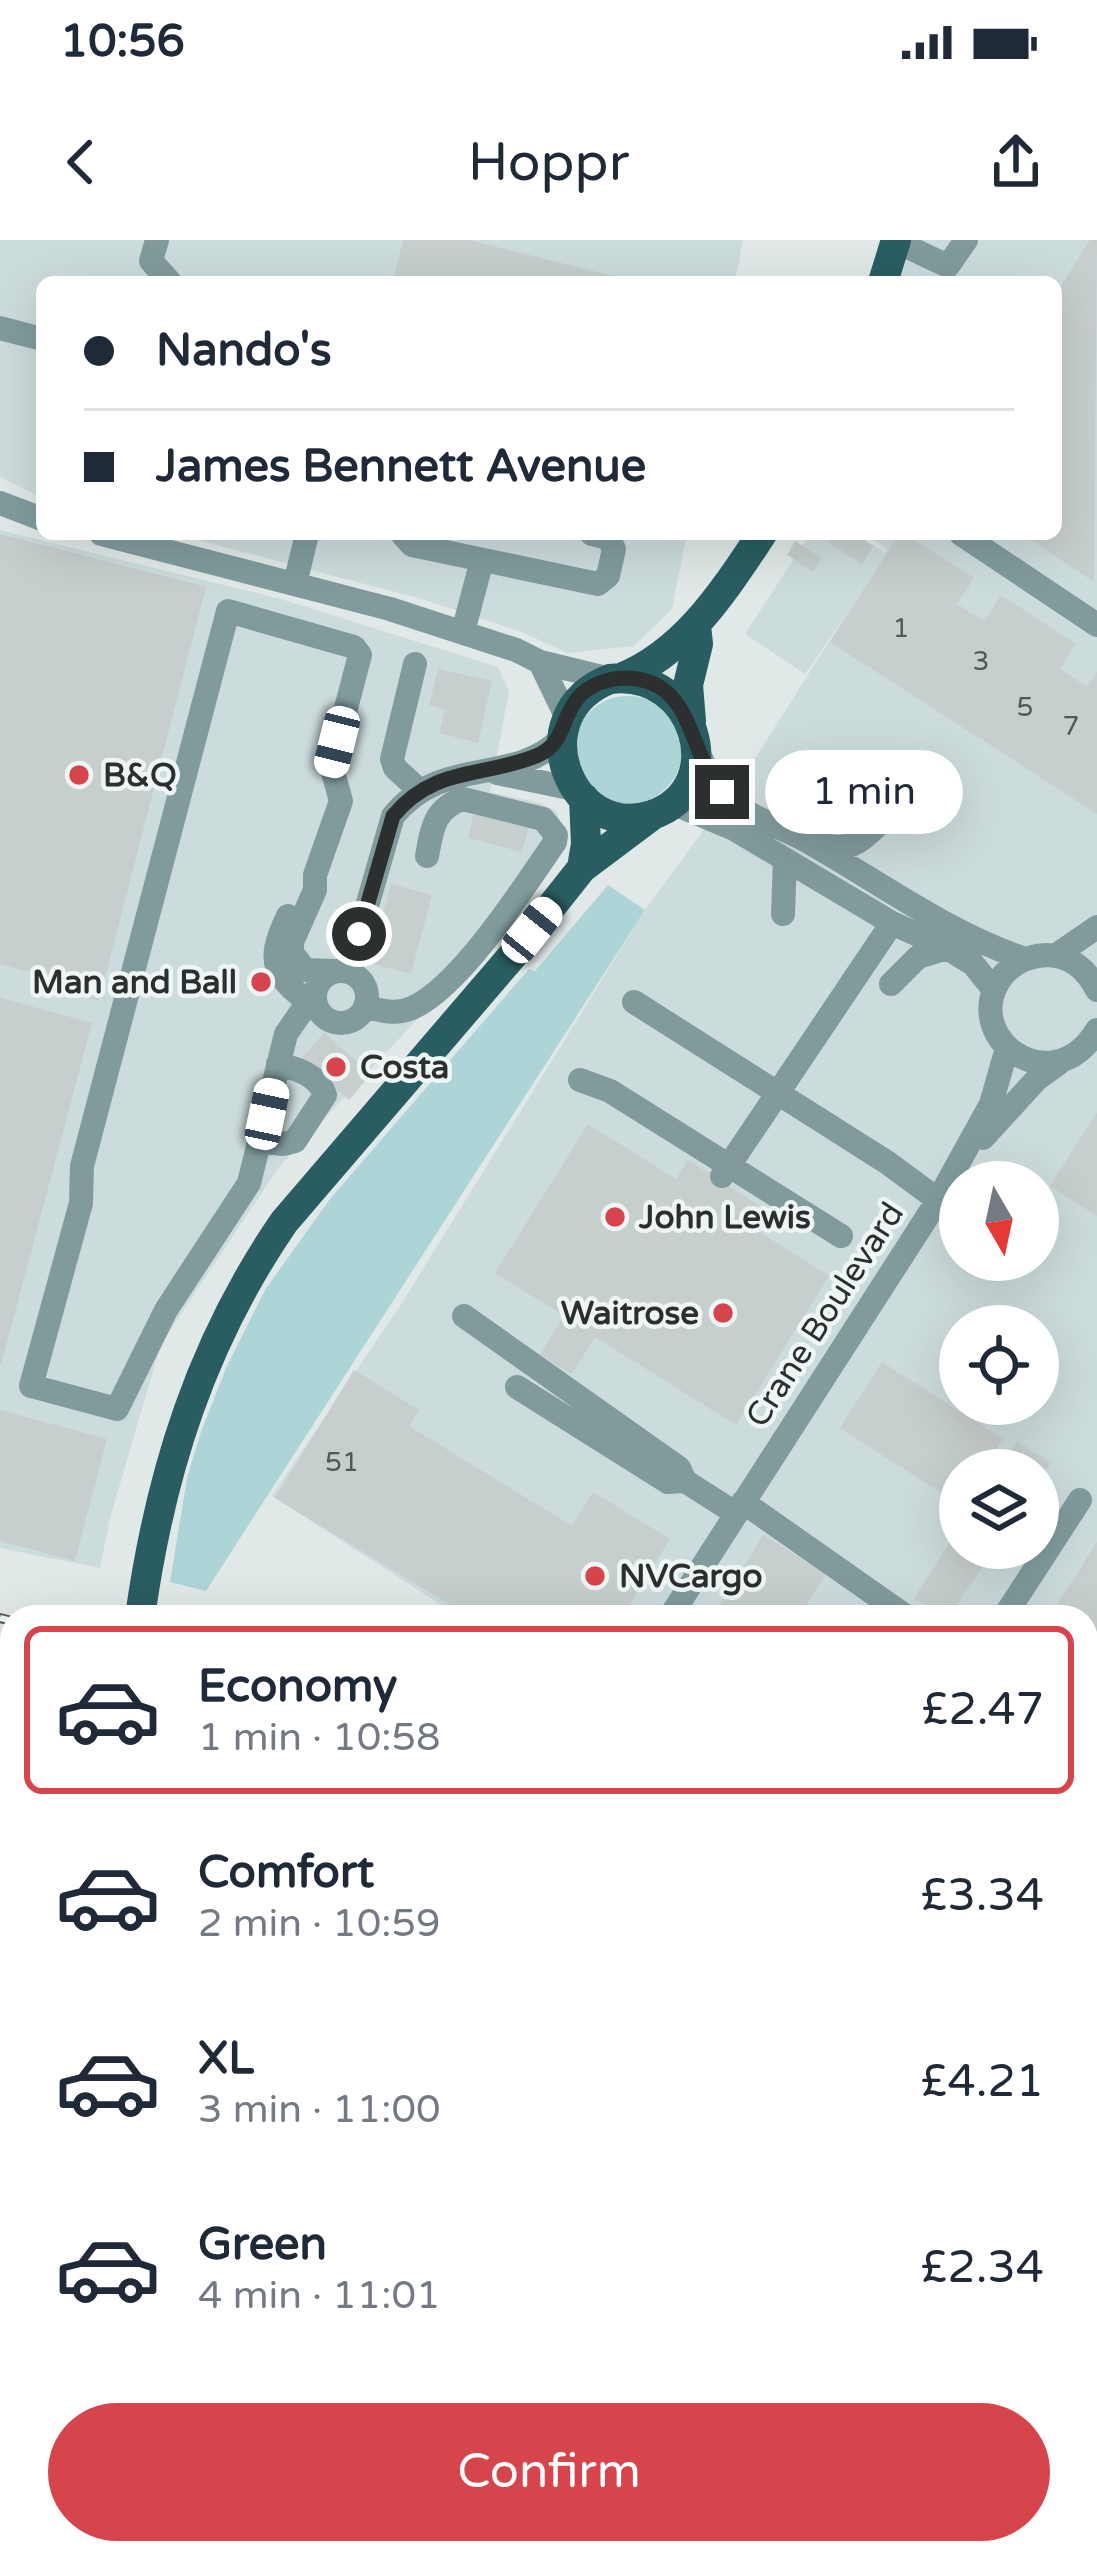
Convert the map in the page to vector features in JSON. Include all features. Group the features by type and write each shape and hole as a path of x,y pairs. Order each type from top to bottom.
{"main road":[{"path":"885,276 896,240"},
{"path":"582,868 586,844 579,794 564,767 564,728 585,691 649,664 696,626 758,540"},
{"path":"142,1605 154,1527 181,1424 202,1366 248,1276 284,1222 582,868 663,809 686,786 694,735 688,685 698,644 696,626"},
{"path":"615,679 641,679 659,686 679,703 694,735"},
{"path":"579,794 617,816 663,809"}],"street":[{"path":"157,240 152,261 165,276"},
{"path":"896,240 948,266 966,240"},
{"path":"0,328 36,337"},
{"path":"0,503 36,517"},
{"path":"124,540 295,584 463,632 540,662 615,679"},
{"path":"295,584 306,540"},
{"path":"407,540 412,545 598,584 608,576 614,549 609,540"},
{"path":"970,540 1097,625"},
{"path":"463,632 482,560"},
{"path":"315,875 304,885 273,954 284,979 317,1005 337,1023 355,1019 365,1006 366,989 356,975 342,972 310,972 292,953 341,801 331,765 360,656 354,647 228,611 82,1166 79,1211 31,1386 116,1409 166,1310 249,1183 287,1030 317,1005 322,979 342,972"},
{"path":"342,972 393,816 419,790 451,775 542,754 564,728 540,662"},
{"path":"416,664 392,759 395,768 419,790"},
{"path":"694,735 714,783 738,807 809,842 985,944 1025,959 1055,956 1097,927"},
{"path":"483,771 579,794"},
{"path":"365,1006 408,1010 430,998 471,955 555,842 551,826 543,819 473,800 454,801 434,821 427,856"},
{"path":"663,809 707,815 892,923 947,948 973,964 994,990"},
{"path":"809,842 837,848 874,830 865,858 870,880"},
{"path":"783,914 785,860"},
{"path":"725,1170 892,923"},
{"path":"891,984 918,957 947,948"},
{"path":"1055,956 1082,968 1097,990"},
{"path":"1025,959 994,990 992,1021 1006,1048 1022,1059 1059,1063"},
{"path":"634,1002 938,1200"},
{"name":"Crane Boulevard","path":"962,1161 1037,1079 1095,1037"},
{"name":"Crane Boulevard","path":"962,1161 991,1104 1006,1048"},
{"path":"262,1141 295,1141 325,1095 303,1071 280,1059"},
{"path":"580,1080 610,1090 725,1170 841,1236"},
{"name":"Crane Boulevard","path":"678,1605 938,1200"},
{"path":"464,1316 679,1468 685,1481"},
{"path":"517,1387 668,1482 685,1481 739,1508 869,1605"},
{"path":"1012,1605 1080,1499"}],"shaded area":[{"path":"0,240 743,240 736,276 36,276 36,495 0,477"},
{"path":"896,240 1097,240 1097,1605 441,1605 272,1496 402,1303 645,910 747,771 846,615 805,674 745,634 806,540 864,540 885,553 887,549 874,540 1062,540 1062,276 885,276"},
{"path":"0,530 284,600 498,667 509,692 490,792 540,803 556,811 562,825 471,962 279,1167 161,1344 100,1568 0,1548"},
{"path":"198,540 686,540 672,609 634,646 567,653 522,632 425,600"},
{"path":"628,696 649,700 666,712 678,729 682,750 678,771 666,788 649,800 628,804 607,800 590,788 578,771 574,750 578,729 590,712 607,700"},
{"path":"608,885 645,910 206,1591 170,1582 187,1478 201,1432 265,1290 330,1199"}],"building":[{"path":"403,240 469,240 613,276 394,276"},
{"path":"1090,240 1097,240 1094,582 1031,540 1062,540 1062,284"},
{"name":"B&Q","path":"0,534 206,587 99,1001 56,990 59,980 0,964"},
{"path":"864,540 873,546 862,564 828,542"},
{"path":"895,540 914,540 974,578 957,604 984,621 1001,595 1076,644 1060,669 1087,687 1097,671 1097,814 830,642"},
{"path":"795,541 822,558 813,572 787,555"},
{"path":"438,669 492,681 478,743 439,733 445,710 429,705"},
{"path":"476,804 531,819 522,852 468,838"},
{"path":"391,884 432,895 411,974 370,963"},
{"path":"0,998 92,1023 1,1365 0,1365"},
{"name":"Costa","path":"324,1033 371,1074 349,1100 301,1059"},
{"path":"1097,1112 1097,1216 1059,1192 1059,1172"},
{"path":"588,1124 676,1179 688,1160 759,1205 747,1224 829,1276 736,1425 595,1337 572,1374 540,1355 564,1316 495,1273"},
{"path":"882,1362 939,1398 939,1425 981,1425 1003,1439 997,1449 939,1449 939,1492 840,1428"},
{"path":"354,1370 419,1410 409,1426 572,1526 593,1492 670,1539 629,1605 450,1605 275,1498"},
{"path":"0,1410 107,1439 75,1561 0,1541"},
{"path":"763,1535 826,1574 807,1605 719,1605"},
{"path":"1097,1542 1097,1605 1057,1605"},
{"path":"939,1559 939,1569 981,1569 957,1605 925,1605 914,1598"}],"place":[{"name":"B&Q","path":"79,775"},
{"name":"Man and Ball","path":"261,982"},
{"name":"Costa","path":"336,1067"},
{"name":"John Lewis","path":"615,1217"},
{"name":"Waitrose","path":"723,1313"},
{"name":"NVCargo","path":"595,1576"}],"route":[{"path":"359,934 393,816 404,802 451,775 501,767 552,748 561,739 574,703 597,684 641,679 659,686 679,703 691,723 701,760 722,792"}]}
